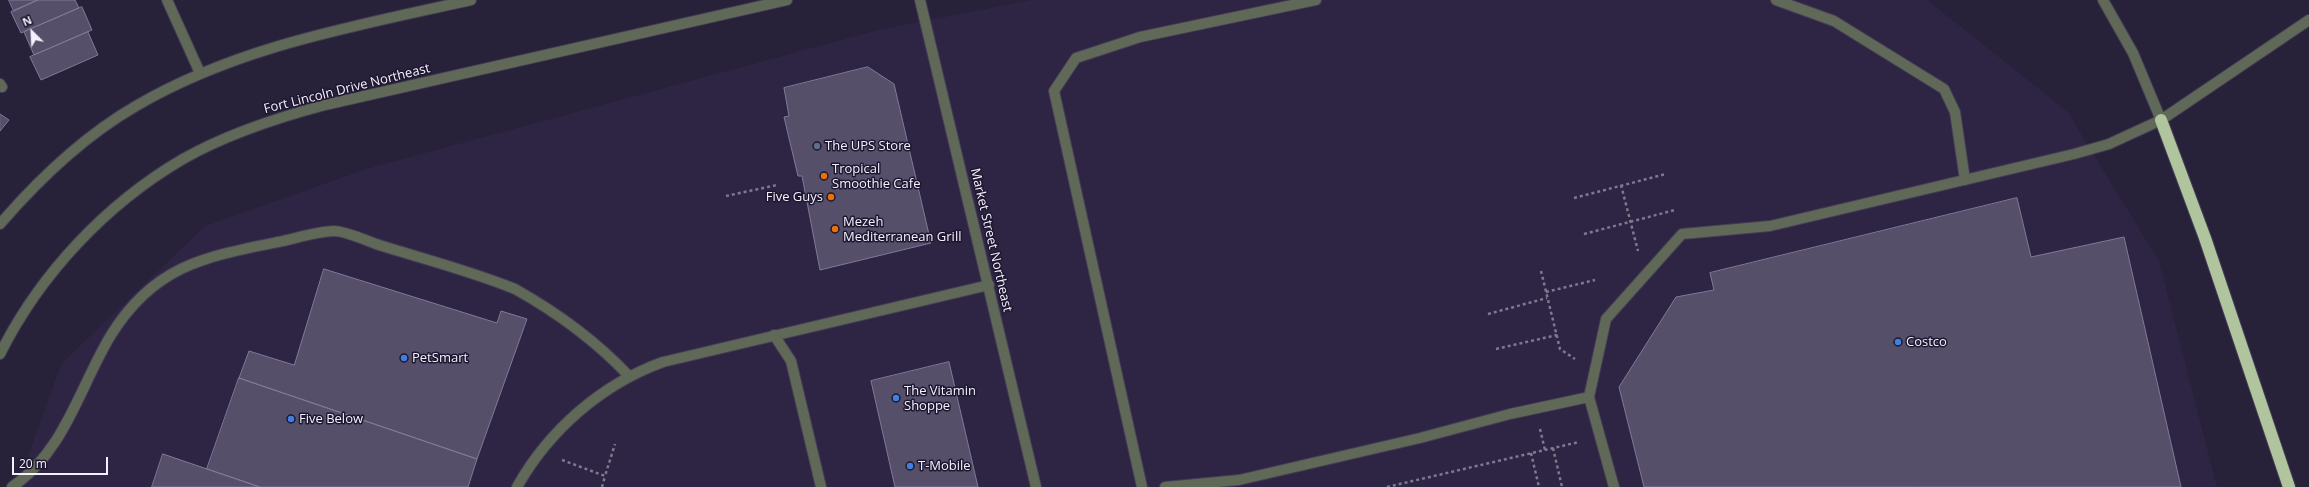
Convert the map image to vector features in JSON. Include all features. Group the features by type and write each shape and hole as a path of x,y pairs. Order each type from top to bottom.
{"highway":[{"path":"2161,120 2205,238 2290,487"}],"street":[{"path":"167,0 200,73"},
{"path":"0,224 49,172 107,124 135,106 200,73 263,50 298,40 471,0"},
{"name":"Fort Lincoln Drive Northeast","path":"0,354 26,309 44,283 67,255 95,227 155,179 183,160 216,142 281,117 325,105 787,0"},
{"name":"Market Street Northeast","path":"920,0 1036,487"},
{"path":"1142,487 1054,91 1076,58 1140,37 1316,0"},
{"path":"1776,0 1834,21 1944,89 1955,112 1965,180"},
{"path":"2103,0 2133,53 2161,120"},
{"path":"1614,487 1589,397 1606,319 1682,234 1770,226 2109,144 2161,120 2309,20"},
{"path":"12,487 28,476 53,448 72,416 100,355 126,312 142,295 180,268 199,260 224,253 334,231 515,289 541,303 577,329 604,351 628,376"},
{"path":"516,487 542,450 599,394 628,376 663,362 989,285"},
{"path":"774,336 791,361 821,487"},
{"path":"1165,487 1239,480 1420,438 1510,414 1589,397"}],"path":[{"path":"1574,198 1666,174"},
{"path":"726,196 777,185"},
{"path":"1621,185 1645,275"},
{"path":"1584,234 1675,210"},
{"path":"1541,271 1560,349 1594,372"},
{"path":"1546,292 1595,280"},
{"path":"1488,314 1547,298"},
{"path":"1496,349 1557,335"},
{"path":"1387,487 1600,437"},
{"path":"602,487 615,444"},
{"path":"1552,448 1562,487"},
{"path":"542,450 572,465 605,476"},
{"path":"1531,453 1539,487"}],"shaded area":[{"path":"1031,0 1927,0 2067,111 2159,261 2217,487 17,487 61,364 205,226 366,169 878,30"}],"building":[{"path":"9,0 38,0 14,11"},
{"path":"38,0 75,0 79,8 21,33 11,12"},
{"path":"82,7 92,30 34,55 24,32"},
{"path":"88,32 98,55 41,80 30,57"},
{"path":"868,67 894,84 931,243 820,270 802,176 798,176 784,117 789,116 784,88"},
{"path":"0,114 9,120 0,131"},
{"name":"Costco","path":"2017,198 2031,257 2124,237 2181,487 1644,487 1619,387 1676,297 1714,290 1710,273"},
{"name":"PetSmart","path":"324,269 497,323 501,311 527,319 477,459 239,378 249,351 294,365"},
{"path":"949,362 978,487 895,487 871,381"},
{"name":"Five Below","path":"239,378 477,459 468,487 260,487 207,469"},
{"path":"163,454 207,469 260,487 152,487"}],"place":[{"name":"The UPS Store","path":"817,146"},
{"name":"Tropical Smoothie Cafe","path":"824,176"},
{"name":"Five Guys","path":"831,197"},
{"name":"Mezeh Mediterranean Grill","path":"835,229"},
{"name":"Costco","path":"1898,342"},
{"name":"PetSmart","path":"404,358"},
{"name":"The Vitamin Shoppe","path":"896,398"},
{"name":"Five Below","path":"291,419"},
{"name":"T-Mobile","path":"910,466"}]}
